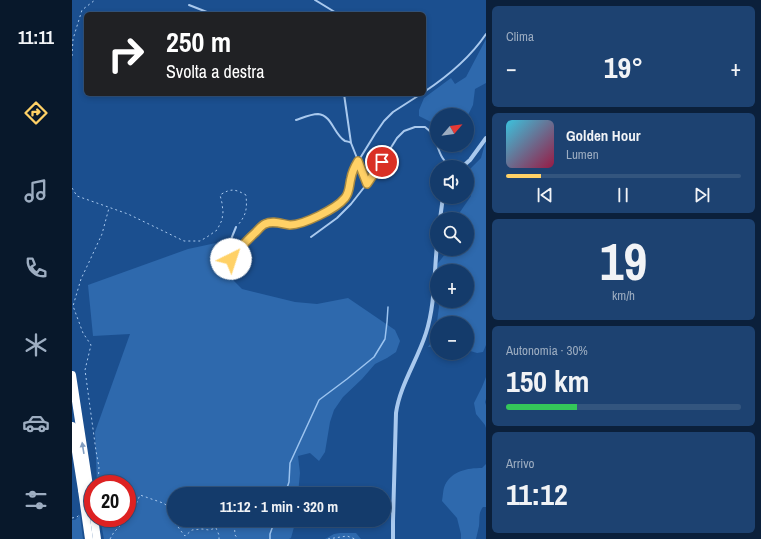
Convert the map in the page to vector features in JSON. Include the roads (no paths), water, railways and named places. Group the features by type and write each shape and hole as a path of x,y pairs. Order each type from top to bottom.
{"highway":[{"path":"72,374 84,479"},
{"path":"72,426 84,483"},
{"path":"88,527 89,539"},
{"path":"95,527 97,539"}],"street":[{"path":"470,160 486,138"},
{"path":"393,539 396,414 399,398 424,340 428,326 433,300 436,256"}],"lane":[{"path":"315,0 335,12"},
{"path":"189,5 207,12"},
{"path":"426,91 467,59 486,34"},
{"path":"344,96 351,142 367,184"},
{"path":"236,227 225,254 227,259 232,258 241,246 265,224 274,222 290,225 301,223 316,217 340,203 348,192 354,168 372,137 388,117 418,96"},
{"path":"296,120 314,114 320,114 328,119 341,138 345,141 351,142"},
{"path":"311,237 342,214 351,204 367,184 396,138 409,129 418,126 425,127 430,131"}],"waterway":[{"path":"287,487 290,463 319,400 374,357 385,339 388,307"},
{"path":"270,539 272,527"}]}
